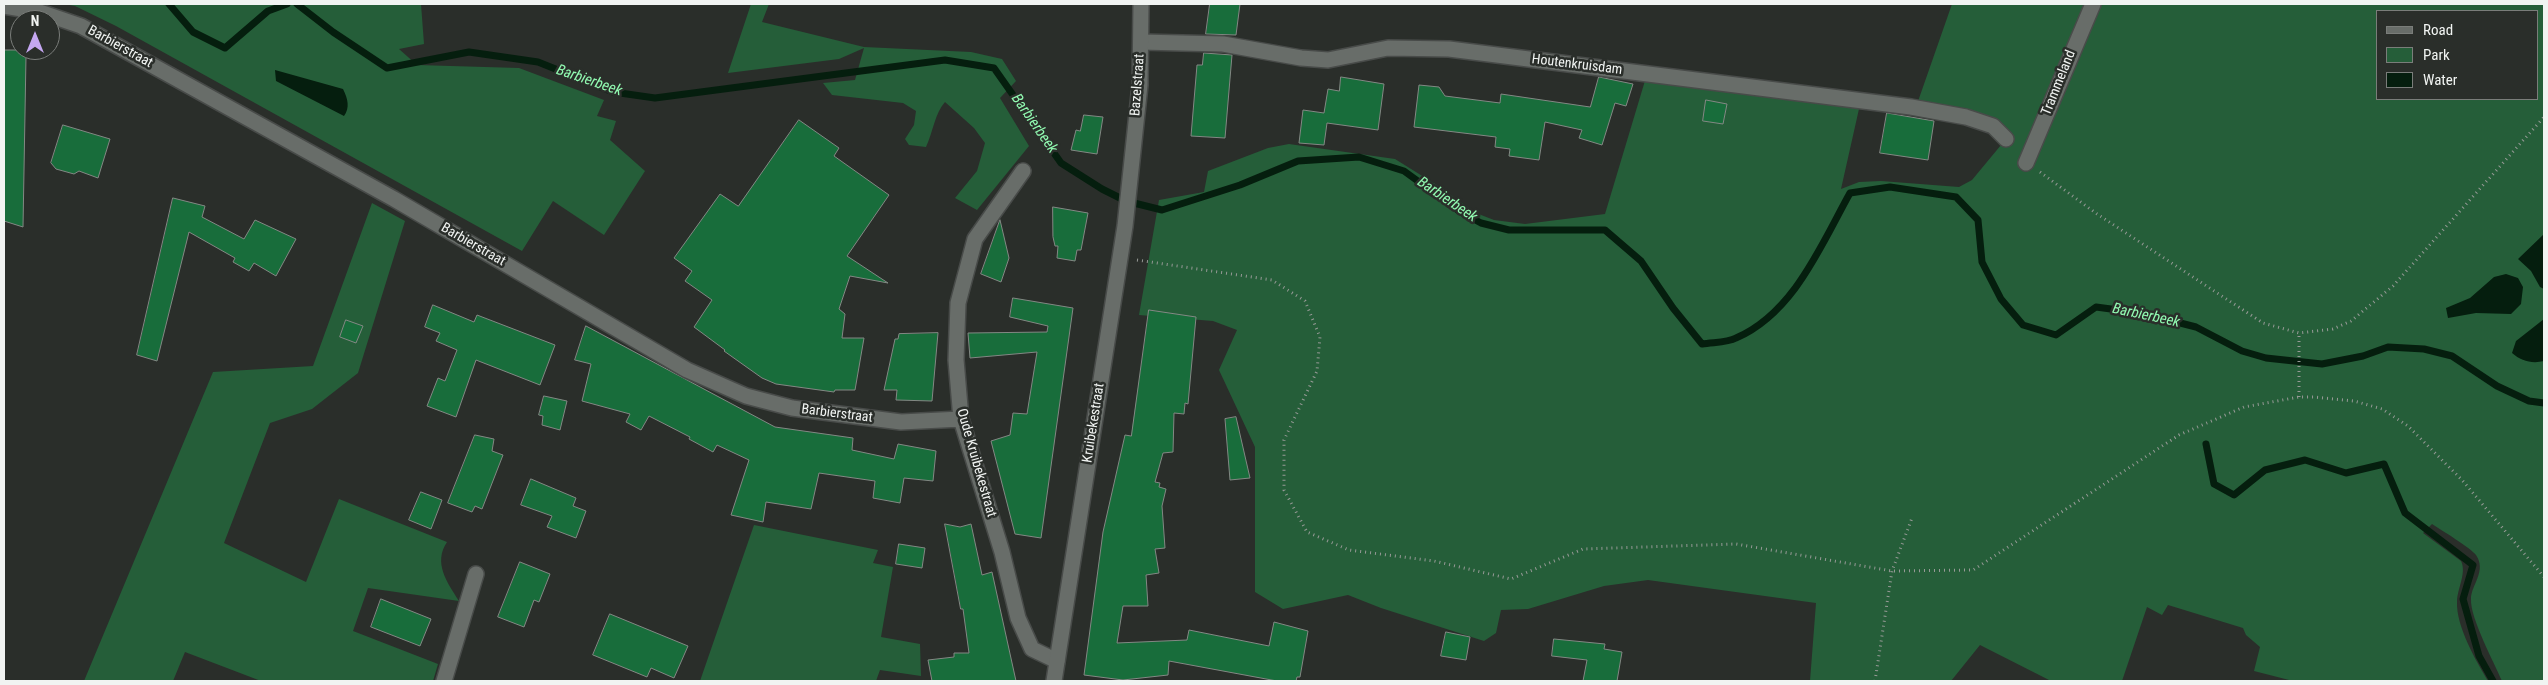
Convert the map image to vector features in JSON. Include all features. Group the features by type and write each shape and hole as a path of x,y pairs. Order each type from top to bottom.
{"street":[{"name":"Bazelstraat","path":"1131,165 1140,85 1141,4"},
{"name":"Trammeland","path":"2026,163 2093,4"},
{"name":"Barbierstraat","path":"4,6 40,12 81,26 394,199 687,370 746,396 792,408 901,422 960,419"},
{"name":"Houtenkruisdam","path":"1141,42 1222,44 1301,58 1328,60 1388,48 1449,49 1911,107 1966,116 1993,126 2006,139"},
{"name":"Kruibekestraat","path":"1054,681 1125,226 1131,165"},
{"name":"Oude Kruibekestraat","path":"1022,171 975,239 958,303 956,360 960,419 1002,552 1018,618 1032,648 1057,661"},
{"path":"444,681 476,574"}],"path":[{"path":"2026,163 2097,214 2263,323 2299,333 2333,328 2351,321 2367,309 2393,286 2544,117"},
{"path":"1120,258 1272,280 1305,301 1320,337 1317,371 1284,440 1284,490 1307,532 1349,550 1434,560 1512,579 1583,549 1736,544 1892,571 1973,570 2179,435 2244,407 2299,395 2354,401 2382,409 2408,426 2462,480 2544,577"},
{"path":"2299,333 2299,395"},
{"path":"1876,681 1892,571 1912,518"}],"green space":[{"path":"64,4 421,4 424,44 399,49 417,65 519,68 604,100 597,116 616,121 610,140 645,171 604,235 553,201 522,251 116,26 75,6"},
{"path":"751,4 769,4 762,22 864,47 971,52 1002,59 1016,81 1000,98 1029,146 977,210 955,198 977,171 985,143 974,128 945,102 936,117 926,147 909,145 905,139 914,125 916,111 903,103 832,95 823,83 855,80 864,48 839,59 728,73"},
{"path":"1952,4 2544,4 2544,681 2502,681 2478,628 2472,607 2471,599 2479,572 2479,561 2476,555 2468,548 2432,524 2423,533 2461,561 2463,566 2457,597 2460,622 2468,643 2488,681 2293,681 2254,671 2260,647 2246,635 2243,628 2168,605 2162,615 2147,607 2122,681 2051,681 1980,645 1951,681 1810,681 1816,603 1648,580 1604,586 1528,609 1501,610 1496,633 1484,641 1381,608 1348,595 1283,609 1255,592 1255,447 1219,370 1237,330 1213,321 1139,315 1159,200 1204,192 1208,171 1268,148 1289,144 1395,159 1440,187 1476,213 1494,220 1525,224 1605,214 1647,74 1861,100 1841,189 1859,182 1881,181 1959,187 1972,180 2006,139 1993,125 1916,107"},
{"path":"372,203 405,221 358,373 312,409 270,423 224,543 306,582 339,499 447,542 441,557 441,565 446,580 459,601 368,588 353,631 438,664 433,681 261,681 185,652 173,681 84,681 213,372 313,366"},
{"path":"754,525 878,550 873,563 893,567 881,637 920,644 921,676 880,670 876,681 700,681"}],"water":[{"path":"275,70 343,89 348,103 344,116 276,81"},
{"path":"2544,234 2544,289 2540,287 2531,271 2518,259"},
{"path":"2506,274 2518,278 2523,287 2521,304 2511,314 2476,313 2448,318 2446,308 2470,298 2494,277"},
{"path":"2544,319 2544,361 2527,361 2512,353 2516,341"}],"building":[{"path":"1210,4 1240,4 1236,35 1206,34"},
{"path":"4,50 10,50 10,60 26,60 23,227 4,221"},
{"path":"1204,53 1232,55 1225,138 1191,136 1197,65 1202,65"},
{"path":"1341,77 1384,84 1378,130 1327,123 1324,145 1299,143 1303,110 1324,113 1328,89 1339,91"},
{"path":"1599,77 1633,84 1626,106 1615,103 1602,145 1579,138 1582,130 1545,122 1539,160 1509,156 1510,149 1495,147 1496,137 1414,127 1419,85 1439,87 1445,96 1500,103 1501,94 1590,107"},
{"path":"1706,100 1727,104 1723,124 1703,121"},
{"path":"1887,113 1934,121 1928,160 1880,153"},
{"path":"1084,115 1103,117 1097,154 1071,150 1076,130 1080,131"},
{"path":"799,120 839,148 834,156 889,195 847,256 888,283 850,276 839,309 845,314 842,338 864,338 855,390 835,390 834,392 776,384 762,378 724,351 694,327 712,300 685,281 692,271 674,258 720,194 738,206"},
{"path":"63,125 110,139 98,178 79,171 74,174 56,169 51,163"},
{"path":"173,198 205,206 202,217 244,239 255,220 296,239 276,276 254,263 249,271 233,262 235,258 189,232 157,361 137,355"},
{"path":"1053,207 1088,213 1081,250 1077,250 1075,261 1057,258 1058,246 1055,246 1053,237"},
{"path":"1000,220 1009,258 1001,282 981,274"},
{"path":"1013,298 1073,308 1041,538 1015,534 991,441 1010,435 1013,413 1027,414 1037,352 970,358 968,333 1047,332 1048,326 1010,317"},
{"path":"433,305 474,322 477,315 555,345 540,385 476,360 456,417 427,406 438,378 445,381 457,350 436,341 440,333 425,327"},
{"path":"1149,310 1196,317 1188,404 1185,403 1184,414 1174,413 1173,452 1163,453 1155,482 1160,483 1159,487 1166,489 1162,506 1165,548 1155,549 1159,573 1146,575 1148,606 1123,606 1117,643 1187,640 1189,630 1269,646 1274,622 1308,631 1300,677 1297,677 1296,681 1277,681 1169,661 1168,675 1123,680 1084,675 1103,532 1125,435 1131,436"},
{"path":"346,320 363,326 356,343 340,337"},
{"path":"586,326 775,427 853,438 852,450 894,459 898,444 936,451 933,481 904,478 900,503 873,498 875,481 819,473 811,509 766,502 763,522 731,515 749,460 717,445 713,452 689,439 690,437 649,416 641,430 626,422 630,414 582,401 591,364 575,360"},
{"path":"938,333 932,401 896,400 897,390 884,390 895,339 898,339 899,334"},
{"path":"544,396 567,401 560,430 542,425 543,416 539,415"},
{"path":"1236,417 1250,478 1230,480 1225,419"},
{"path":"475,435 494,439 492,451 503,455 482,509 475,506 472,512 448,503"},
{"path":"531,479 576,498 573,506 586,511 576,538 547,527 552,516 521,505"},
{"path":"421,492 442,500 431,529 409,520"},
{"path":"945,524 960,527 971,524 982,575 992,572 1016,681 932,681 928,660 954,657 954,653 969,653 963,609 961,609"},
{"path":"899,544 925,548 922,568 896,564"},
{"path":"520,562 550,574 539,602 534,600 524,627 498,617"},
{"path":"381,599 431,619 420,646 371,627"},
{"path":"610,614 688,646 674,678 651,668 647,677 593,655"},
{"path":"1446,632 1470,637 1466,660 1441,656"},
{"path":"1554,639 1605,644 1604,649 1622,652 1617,681 1583,681 1587,660 1552,656"}],"waterway":[{"name":"Barbierbeek","path":"169,4 193,32 225,48 268,11 287,4"},
{"name":"Barbierbeek","path":"297,4 333,32 387,68 469,52 538,62 613,92 655,98 945,60 994,68 1061,163 1102,189 1126,201 1162,210 1240,185 1298,161 1359,157 1404,171 1459,211 1481,223 1509,230 1605,230 1641,261 1673,308 1702,344 1732,340 1756,327 1774,312 1804,276 1850,193 1890,187 1956,197 1978,220 1982,262 2001,299 2023,325 2056,335 2096,307 2141,313 2196,327 2242,351 2266,358 2322,364 2363,356 2388,347 2424,349 2452,356 2497,386 2529,401 2544,403"},
{"path":"2206,444 2214,484 2234,495 2265,470 2305,460 2346,473 2384,464 2405,513 2473,565 2463,599 2479,656 2493,681"}]}
